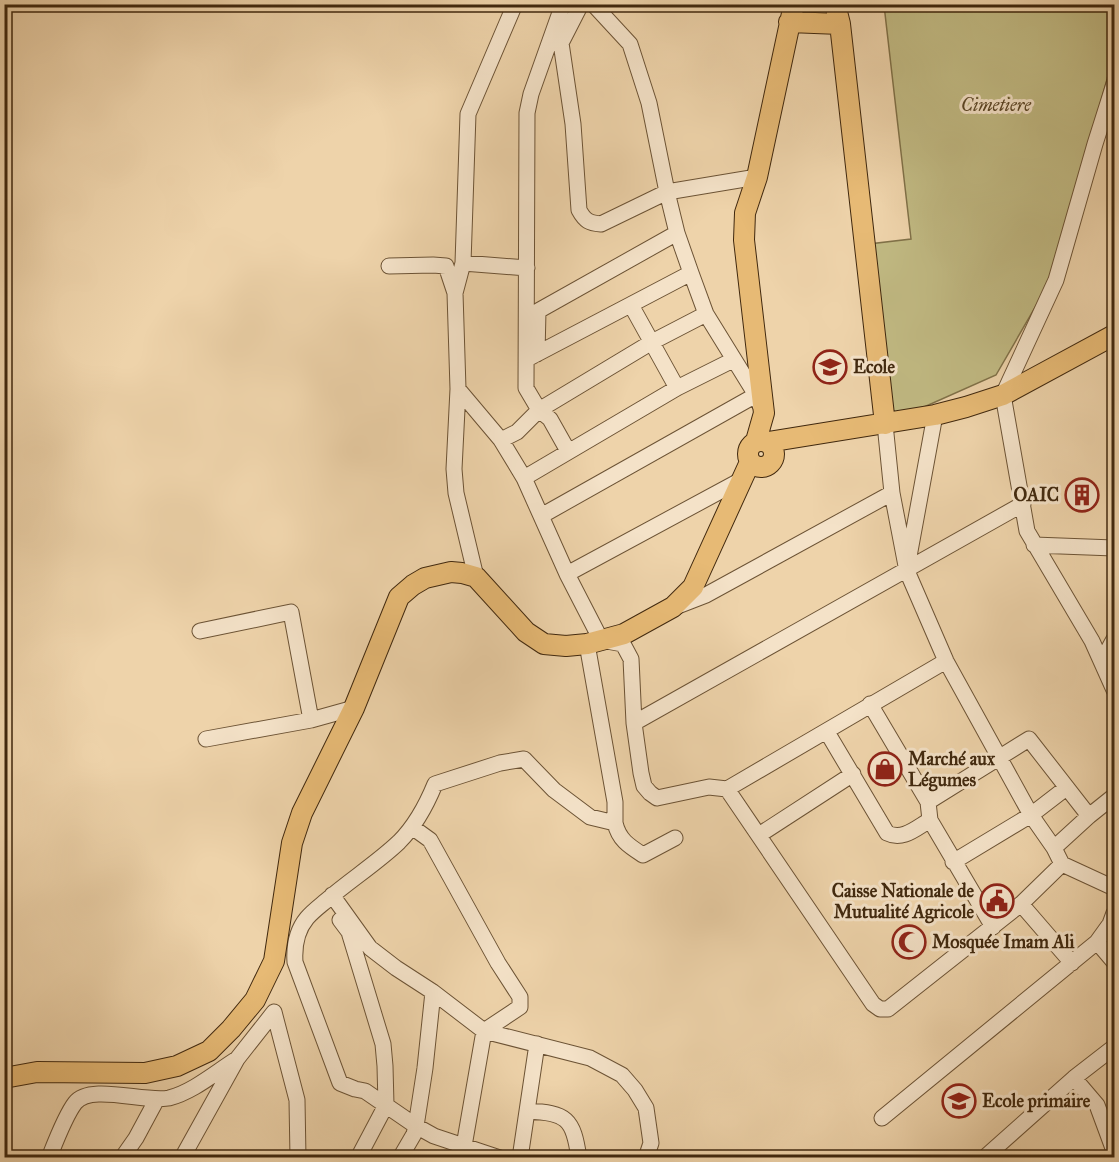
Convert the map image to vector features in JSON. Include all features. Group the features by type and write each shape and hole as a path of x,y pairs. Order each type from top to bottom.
{"main road":[{"path":"835,4 840,24 885,424"},
{"path":"766,446 744,240 746,213 757,177 791,13 840,24"},
{"path":"4,1078 37,1072 145,1073 177,1066 209,1051 231,1029 255,999 274,960 292,843 307,802 354,708 399,597 413,585 425,578 451,572 476,577 526,632 544,644 566,646 594,642 624,633 672,608 693,587 746,471 749,447 766,446 820,434 935,415 1003,395 1114,334"}],"street":[{"path":"455,293 463,263 468,114 515,4"},
{"path":"531,357 527,267 527,113 531,94 563,4"},
{"path":"581,4 561,43 573,124 579,210 585,220 592,224 601,224 667,192 757,177"},
{"path":"592,4 630,44 649,103 667,192 691,273 706,314 756,395 764,413"},
{"path":"609,20 612,4"},
{"path":"1114,84 1056,280 1003,395 1027,531 1102,661 1114,690"},
{"path":"568,451 550,419 539,410 526,388 538,311 678,233"},
{"path":"463,263 527,267"},
{"path":"389,266 446,266 455,293 458,389 454,469 456,493 476,577"},
{"path":"531,357 691,273"},
{"path":"631,305 677,388"},
{"path":"501,440 517,432 539,410 652,342 706,314"},
{"path":"524,478 677,388 733,360"},
{"path":"458,389 501,440 524,478 567,574 594,642 617,832 627,845 643,855 675,838"},
{"path":"541,516 756,395"},
{"path":"907,570 935,415"},
{"path":"885,424 892,493 907,570 946,661 1030,815 1054,848 1062,864 1114,888"},
{"path":"567,574 746,471"},
{"path":"672,608 706,595 892,493"},
{"path":"634,723 1023,504"},
{"path":"1034,545 1114,548"},
{"path":"200,631 291,612 311,720"},
{"path":"1102,661 1114,639"},
{"path":"594,642 623,644 631,659 634,723 641,773 644,786 657,798 709,787 727,789 946,661"},
{"path":"870,704 928,802 930,820 953,862 993,927"},
{"path":"206,739 311,720 354,708"},
{"path":"827,732 887,833 895,837 904,836 930,820"},
{"path":"928,802 1029,740 1089,816"},
{"path":"500,1158 462,1152 416,1126 365,1091 340,1083 295,962 294,947 305,920 399,842 412,827 426,806 435,784 500,763 524,759 554,790 590,817 615,823"},
{"path":"759,836 853,774"},
{"path":"953,862 1030,815 1065,788"},
{"path":"727,789 873,1004 880,1009 888,1009 993,927 1021,904 1062,864"},
{"path":"1054,848 1114,796"},
{"path":"412,827 430,840 498,963 520,997 520,1007 484,1031 462,1152"},
{"path":"329,898 370,948 484,1031 590,1058 622,1075 646,1108 651,1143 646,1158"},
{"path":"329,898 349,932 383,1044 386,1105 358,1158"},
{"path":"1021,904 1072,963"},
{"path":"882,1118 1097,942 1110,924 1114,913"},
{"path":"1097,942 1114,962"},
{"path":"400,1158 416,1126 433,992"},
{"path":"183,1158 237,1059 274,1012 297,1100 298,1158"},
{"path":"520,1158 537,1044"},
{"path":"986,1157 1074,1078 1114,1047"},
{"path":"49,1158 75,1102 87,1095 101,1093 157,1099 170,1097 190,1089 237,1059"},
{"path":"1074,1078 1097,1105 1114,1151"},
{"path":"122,1158 136,1138 157,1099"},
{"path":"527,1111 548,1112 567,1121 575,1132 579,1158"}],"green space":[{"name":"Cimetiere","path":"884,5 1114,5 1114,54 1052,278 996,375 924,407 887,415 869,244 911,239"}],"place":[{"name":"Ecole","path":"830,367"},
{"name":"OAIC","path":"1082,495"},
{"name":"Marché aux Légumes","path":"885,769"},
{"name":"Caisse Nationale de Mutualité Agricole","path":"997,901"},
{"name":"Mosquée Imam Ali","path":"909,942"},
{"name":"Ecole primaire","path":"959,1101"}]}
